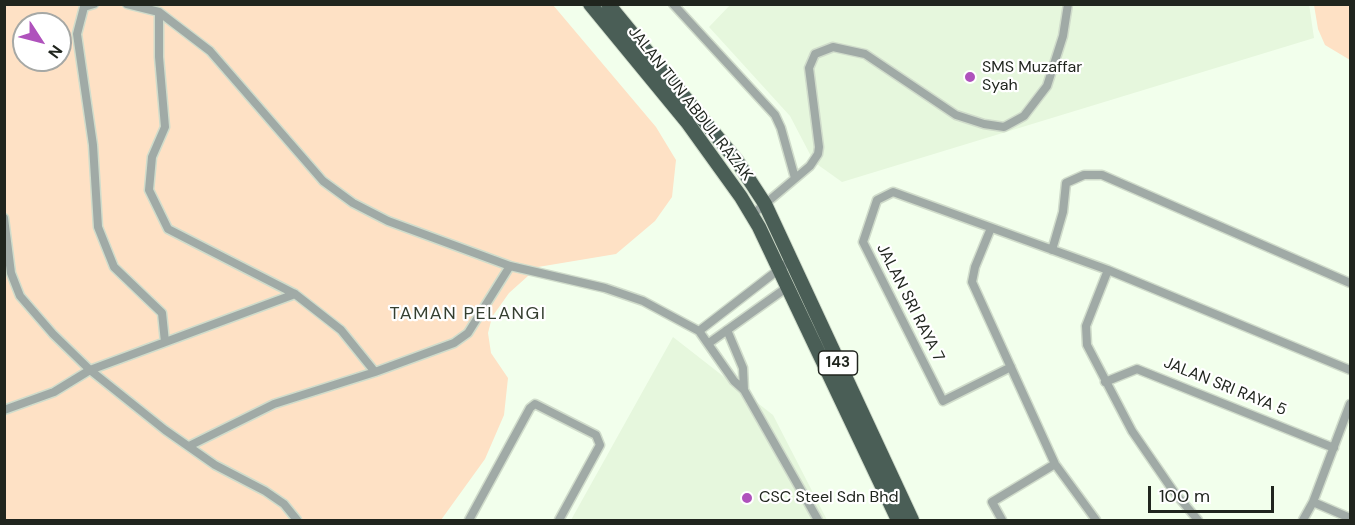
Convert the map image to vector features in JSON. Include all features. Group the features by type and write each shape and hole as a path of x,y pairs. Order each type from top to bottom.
{"highway":[{"name":"JALAN TUN ABDUL RAZAK","path":"590,4 687,122 752,215 898,520"},
{"name":"JALAN TUN ABDUL RAZAK","path":"608,4 737,161 765,204 912,520"}],"street":[{"path":"94,4 84,7 77,34 93,145 98,227 114,267 162,312 165,342"},
{"path":"127,4 159,12 210,51 323,181 353,203 388,220 510,266 605,288 643,301 699,331 734,381 744,390 818,520"},
{"path":"673,4 775,115 782,128 795,178"},
{"path":"752,215 814,162 819,147 809,68 815,54 833,47 865,54 956,115 984,124 1004,127 1024,116 1047,86 1063,36 1068,4"},
{"path":"159,12 159,57 165,127 152,157 149,190 168,229 296,294 341,330 375,372"},
{"path":"1052,250 1063,212 1066,183 1084,175 1102,175 1350,283"},
{"name":"JALAN SRI RAYA 7","path":"991,228 893,192 877,200 862,242 943,401 1011,368"},
{"path":"4,218 11,273 20,296 53,334 90,370 189,446 215,465 265,490 284,504 297,520"},
{"path":"1096,520 1055,464 972,282 975,267 991,228 1108,270 1350,370"},
{"path":"699,331 790,260"},
{"path":"189,446 274,404 375,372 454,343 468,333 510,266"},
{"path":"1108,270 1086,326 1087,345 1105,382 1150,458 1183,505 1198,520"},
{"path":"709,343 799,279"},
{"path":"4,410 54,392 90,370 296,294"},
{"path":"727,330 743,368 744,390"},
{"name":"JALAN SRI RAYA 5","path":"1105,382 1137,369 1334,448"},
{"path":"469,520 530,408 535,404 596,435 599,439 598,452 559,520"},
{"path":"1303,520 1314,502 1350,404"},
{"path":"1002,520 992,502 1055,464"},
{"path":"1314,502 1350,518"}],"shaded area":[{"name":"SMS Muzaffar Syah","path":"731,4 1309,4 1314,38 842,182 814,162 790,116 709,27"},
{"path":"4,5 553,5 656,127 676,160 672,197 655,221 616,254 538,267 509,293 492,317 488,333 491,353 508,378 504,415 485,459 441,520 5,520"},
{"path":"1314,5 1350,5 1350,60 1325,45 1318,29"},
{"path":"673,337 773,415 827,520 571,520"}],"place":[{"name":"SMS Muzaffar Syah","path":"970,77"},
{"name":"CSC Steel Sdn Bhd","path":"747,498"}],"district":[{"name":"TAMAN PELANGI","path":"468,314"}]}
